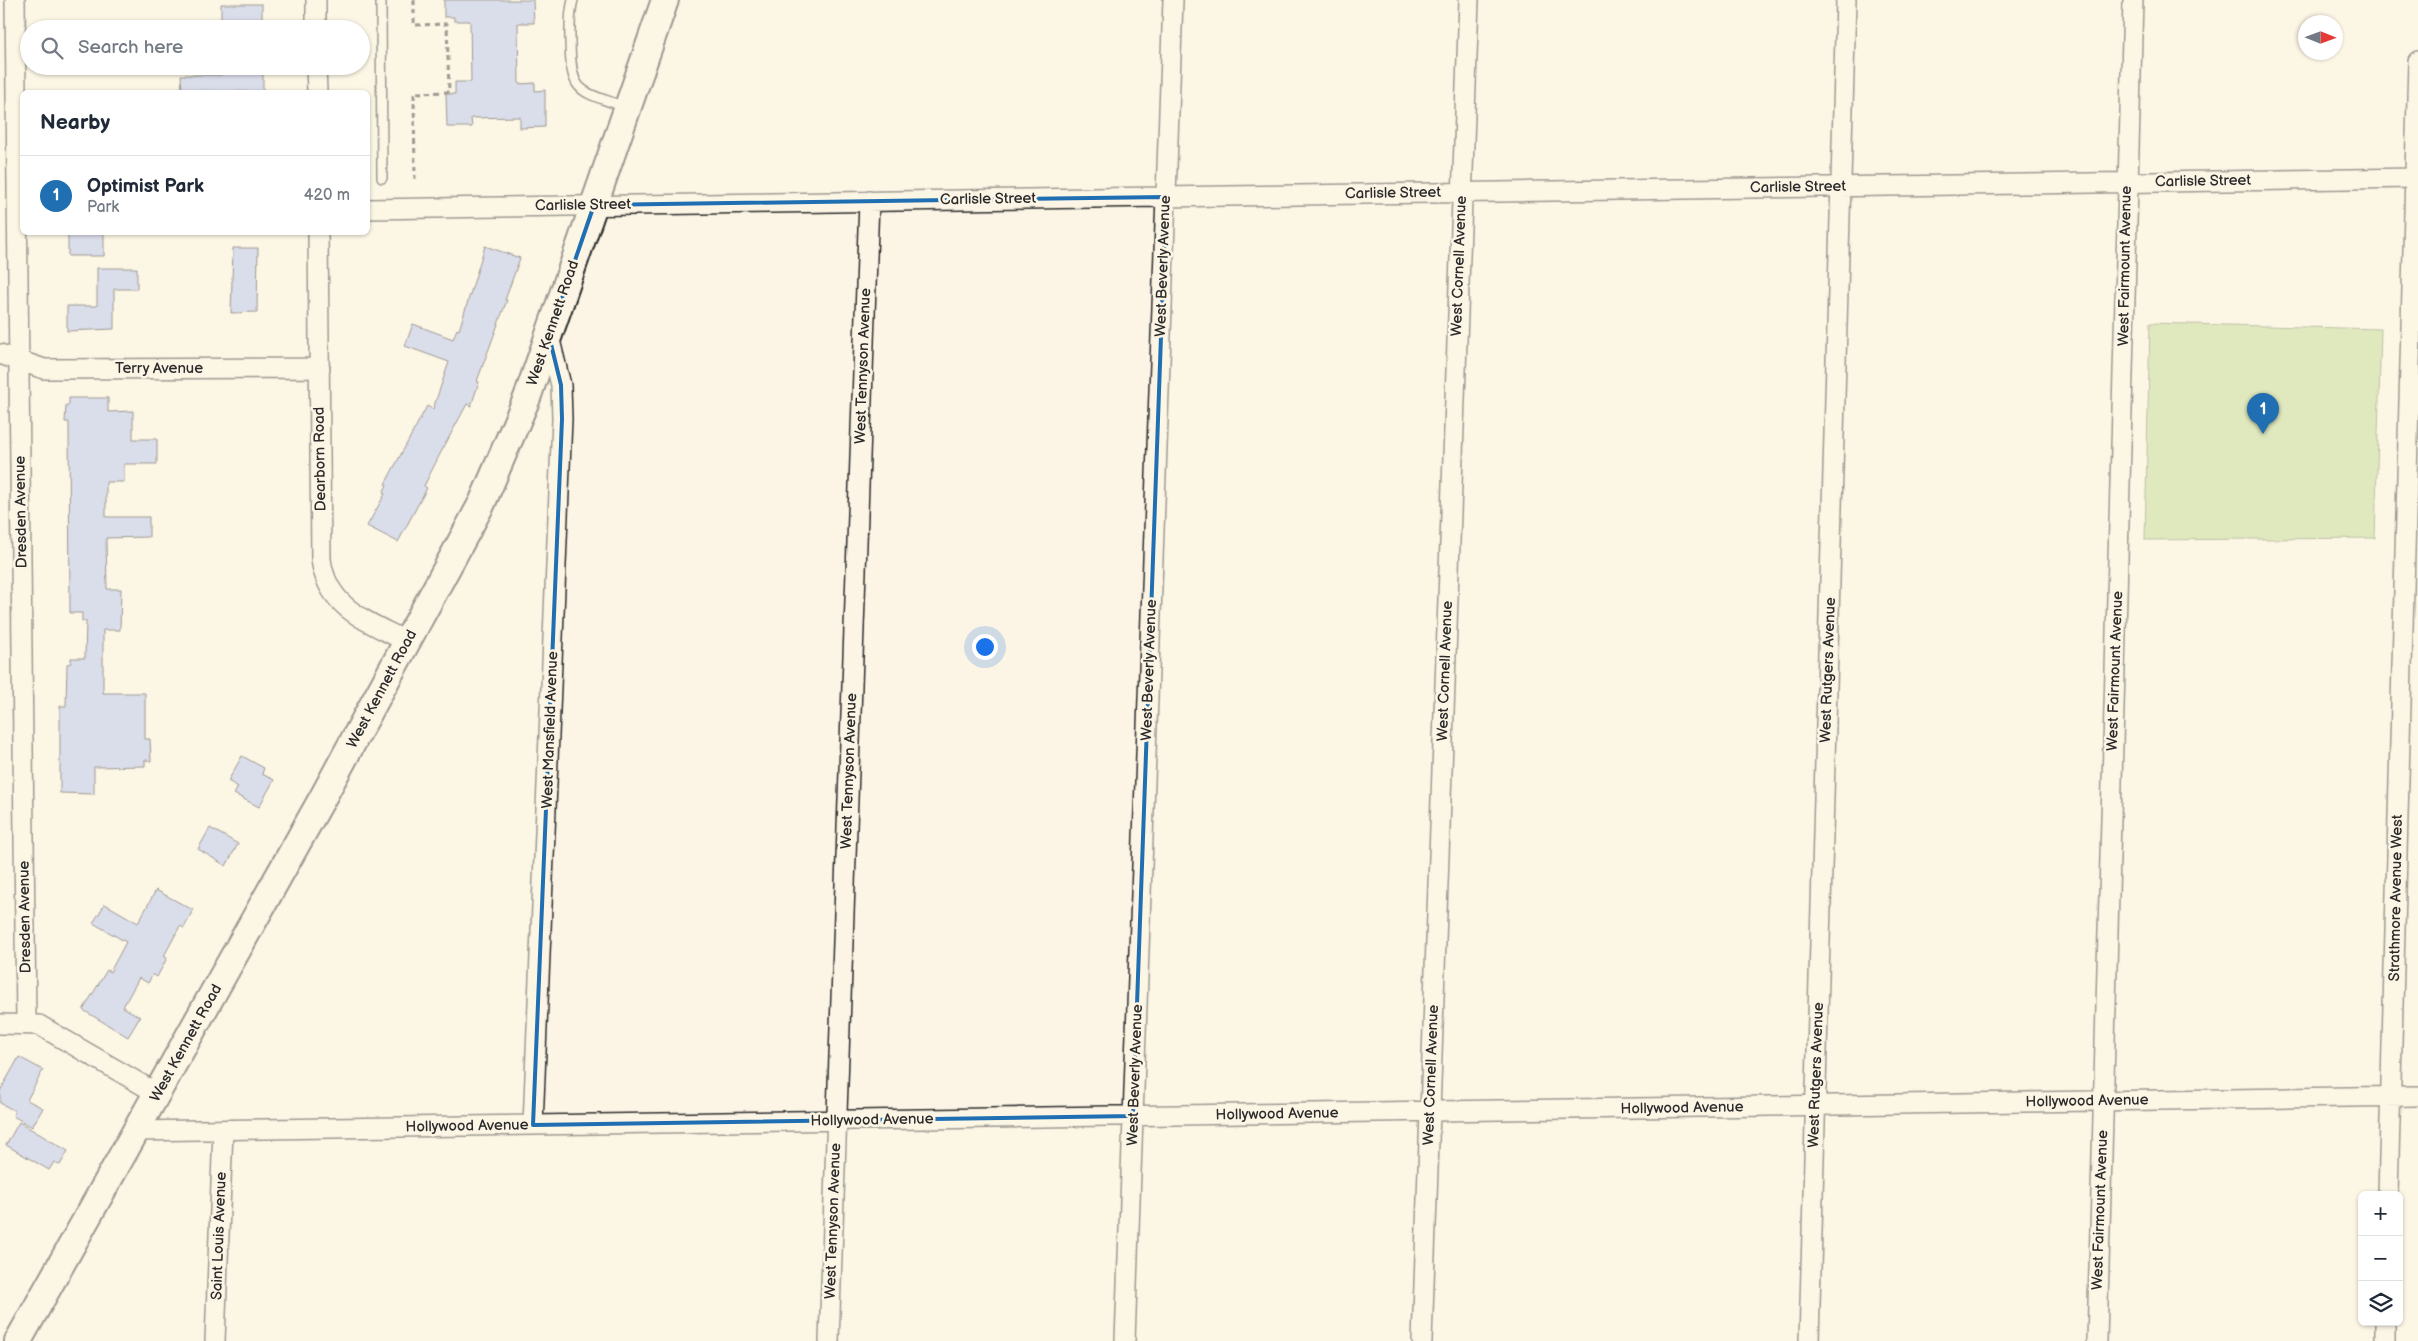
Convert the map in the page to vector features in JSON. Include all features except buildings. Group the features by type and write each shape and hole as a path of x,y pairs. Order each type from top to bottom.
{"street":[{"name":"Dresden Avenue","path":"15,0 26,1024"},
{"path":"316,0 316,20"},
{"name":"West Kennett Road","path":"18,1341 324,797 499,469 550,336 665,0"},
{"name":"West Beverly Avenue","path":"1125,1341 1173,0"},
{"name":"West Cornell Avenue","path":"1422,1341 1468,0"},
{"name":"West Rutgers Avenue","path":"1809,1341 1846,0"},
{"name":"West Fairmount Avenue","path":"2097,1341 2133,0"},
{"name":"Strathmore Avenue West","path":"2388,1191 2417,178 2418,61"},
{"path":"316,75 317,90"},
{"name":"Carlisle Street","path":"370,209 2417,178"},
{"name":"West Tennyson Avenue","path":"829,1341 869,201"},
{"name":"Dearborn Road","path":"318,235 321,558 324,575 335,597 346,608 407,642"},
{"name":"West Mansfield Avenue","path":"533,1125 562,419 561,385 550,336"},
{"name":"Terry Avenue","path":"0,354 44,369 320,368"},
{"path":"0,1024 26,1024 43,1028 158,1094"},
{"name":"Hollywood Avenue","path":"136,1131 2418,1096"},
{"name":"Saint Louis Avenue","path":"215,1341 223,1130"},
{"path":"2385,1326 2385,1341"}],"lane":[{"path":"381,0 382,178"},
{"path":"573,0 570,12 572,76 584,91 628,108"}],"path":[{"path":"414,0 414,24 448,24 449,92 414,93 415,179"}],"highlighted area":[{"path":"1166,197 1133,1116 533,1125 562,419 561,385 549,336 594,205"}],"green space":[{"path":"2150,323 2381,329 2375,538 2145,540"}],"place":[{"name":"Optimist Park","path":"2263,434"}]}
